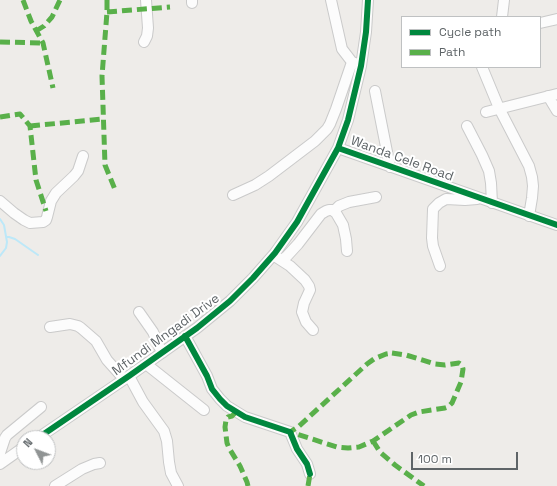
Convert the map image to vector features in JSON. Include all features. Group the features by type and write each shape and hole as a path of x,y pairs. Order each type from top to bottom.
{"street":[{"path":"144,42 147,36 148,28 146,0"},
{"path":"232,195 256,185 269,176 315,141 330,124 356,64 342,49 331,0"},
{"name":"Wanda Cele Road","path":"368,0 366,32 356,64 348,120 338,148 557,225"},
{"path":"502,16 504,0"},
{"path":"541,23 557,19"},
{"path":"482,68 499,108 529,166 533,186 529,216"},
{"path":"375,91 390,167"},
{"path":"486,112 552,95 557,111"},
{"path":"467,126 489,171 492,203"},
{"name":"Mfundi Mngadi Drive","path":"50,430 185,336 230,301 277,257 338,148"},
{"path":"0,201 14,214 24,220 30,222 43,222 47,218 51,201 56,193 78,171 83,156"},
{"path":"334,211 339,206 349,202 376,197"},
{"path":"440,266 433,246 432,238 433,209 446,199 481,199"},
{"path":"277,257 287,256 321,214 326,210 334,211 343,226 348,251"},
{"path":"277,257 290,266 305,280 309,286 309,294 302,312 306,322 313,330"},
{"path":"139,312 153,332 162,353"},
{"path":"50,327 70,324 78,326 96,341 107,360 127,377 164,431 167,441 168,462 171,473 178,486"},
{"path":"185,336 207,376 212,389 220,399 227,406 245,417 290,432 297,449 307,464 310,474"},
{"path":"146,364 204,410"},
{"path":"10,457 0,454 5,438 42,407"},
{"path":"0,464 16,453"},
{"path":"54,486 82,469 100,463"}],"waterway":[{"path":"0,219 4,225 7,242 6,248 0,256"},
{"path":"6,237 15,239 38,255"}],"marked path":[{"path":"23,0 31,21 43,43 53,88"},
{"path":"36,31 44,26 52,17 60,0"},
{"path":"107,0 102,76 105,165 116,192"},
{"path":"107,12 170,7"},
{"path":"0,42 43,43"},
{"path":"0,117 20,114 30,126 36,180 46,211"},
{"path":"30,126 103,119"},
{"path":"392,353 406,355 435,364 445,365 459,363 462,365 463,369 461,382 452,403 445,408 419,412 411,415 373,441 359,447 337,447 290,432 298,427 367,364 374,359 392,353"},
{"path":"236,412 226,420 225,427 227,443 240,466 248,486"},
{"path":"373,441 380,452 424,486"},
{"path":"308,486 310,474"}],"cycle path":[{"path":"50,430 197,328 230,301 275,253 297,222 338,148 348,120 361,66 366,32 368,0"},
{"path":"338,148 557,225"},
{"path":"185,336 207,376 212,389 220,399 227,406 245,417 290,432 297,449 307,464 310,474"}]}
